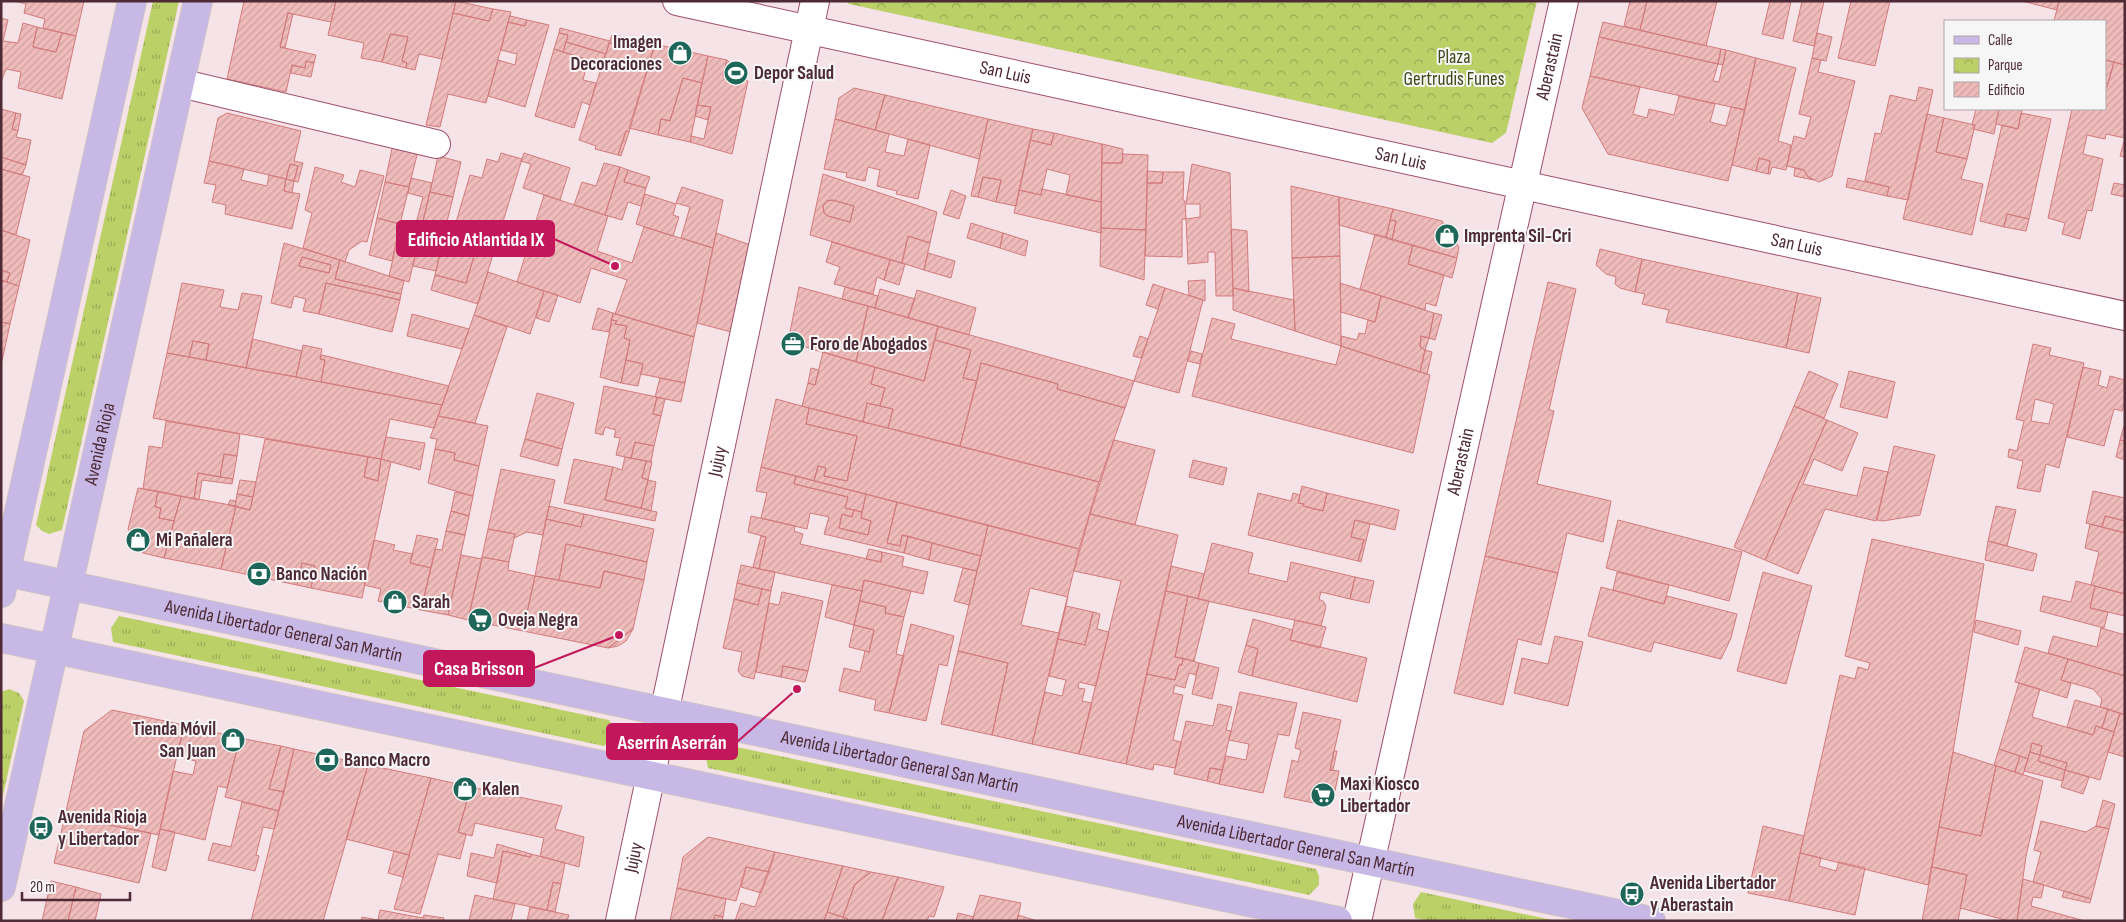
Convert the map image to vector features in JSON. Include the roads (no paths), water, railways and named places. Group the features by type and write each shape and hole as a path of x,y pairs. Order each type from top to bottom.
{"main road":[{"path":"3,578 132,1"},
{"name":"Avenida Rioja","path":"1,887 198,1"},
{"name":"Avenida Libertador General San Martín","path":"3,578 68,585 1651,921"},
{"path":"1,638 1338,921"}],"street":[{"name":"San Luis","path":"677,1 2125,316"},
{"name":"Jujuy","path":"620,921 815,1"},
{"name":"Aberastain","path":"1357,921 1564,1"},
{"path":"180,83 436,144"}],"place":[{"name":"Imagen Decoraciones","path":"680,53"},
{"name":"Depor Salud","path":"736,73"},
{"name":"Imprenta Sil-Cri","path":"1447,236"},
{"name":"Edificio Atlantida IX","path":"615,266"},
{"name":"Foro de Abogados","path":"793,344"},
{"name":"Mi Pañalera","path":"138,540"},
{"name":"Banco Nación","path":"259,574"},
{"name":"Sarah","path":"395,602"},
{"name":"Oveja Negra","path":"480,620"},
{"name":"Casa Brisson","path":"619,635"},
{"name":"Aserrín Aserrán","path":"797,689"},
{"name":"Tienda Móvil San Juan","path":"233,740"},
{"name":"Banco Macro","path":"327,760"},
{"name":"Kalen","path":"465,789"},
{"name":"Maxi Kiosco Libertador","path":"1323,795"},
{"name":"Avenida Rioja y Libertador","path":"41,828"},
{"name":"Avenida Libertador y Aberastain","path":"1632,894"}],"park label":[{"name":"Plaza Gertrudis Funes","path":"1454,68"}]}
